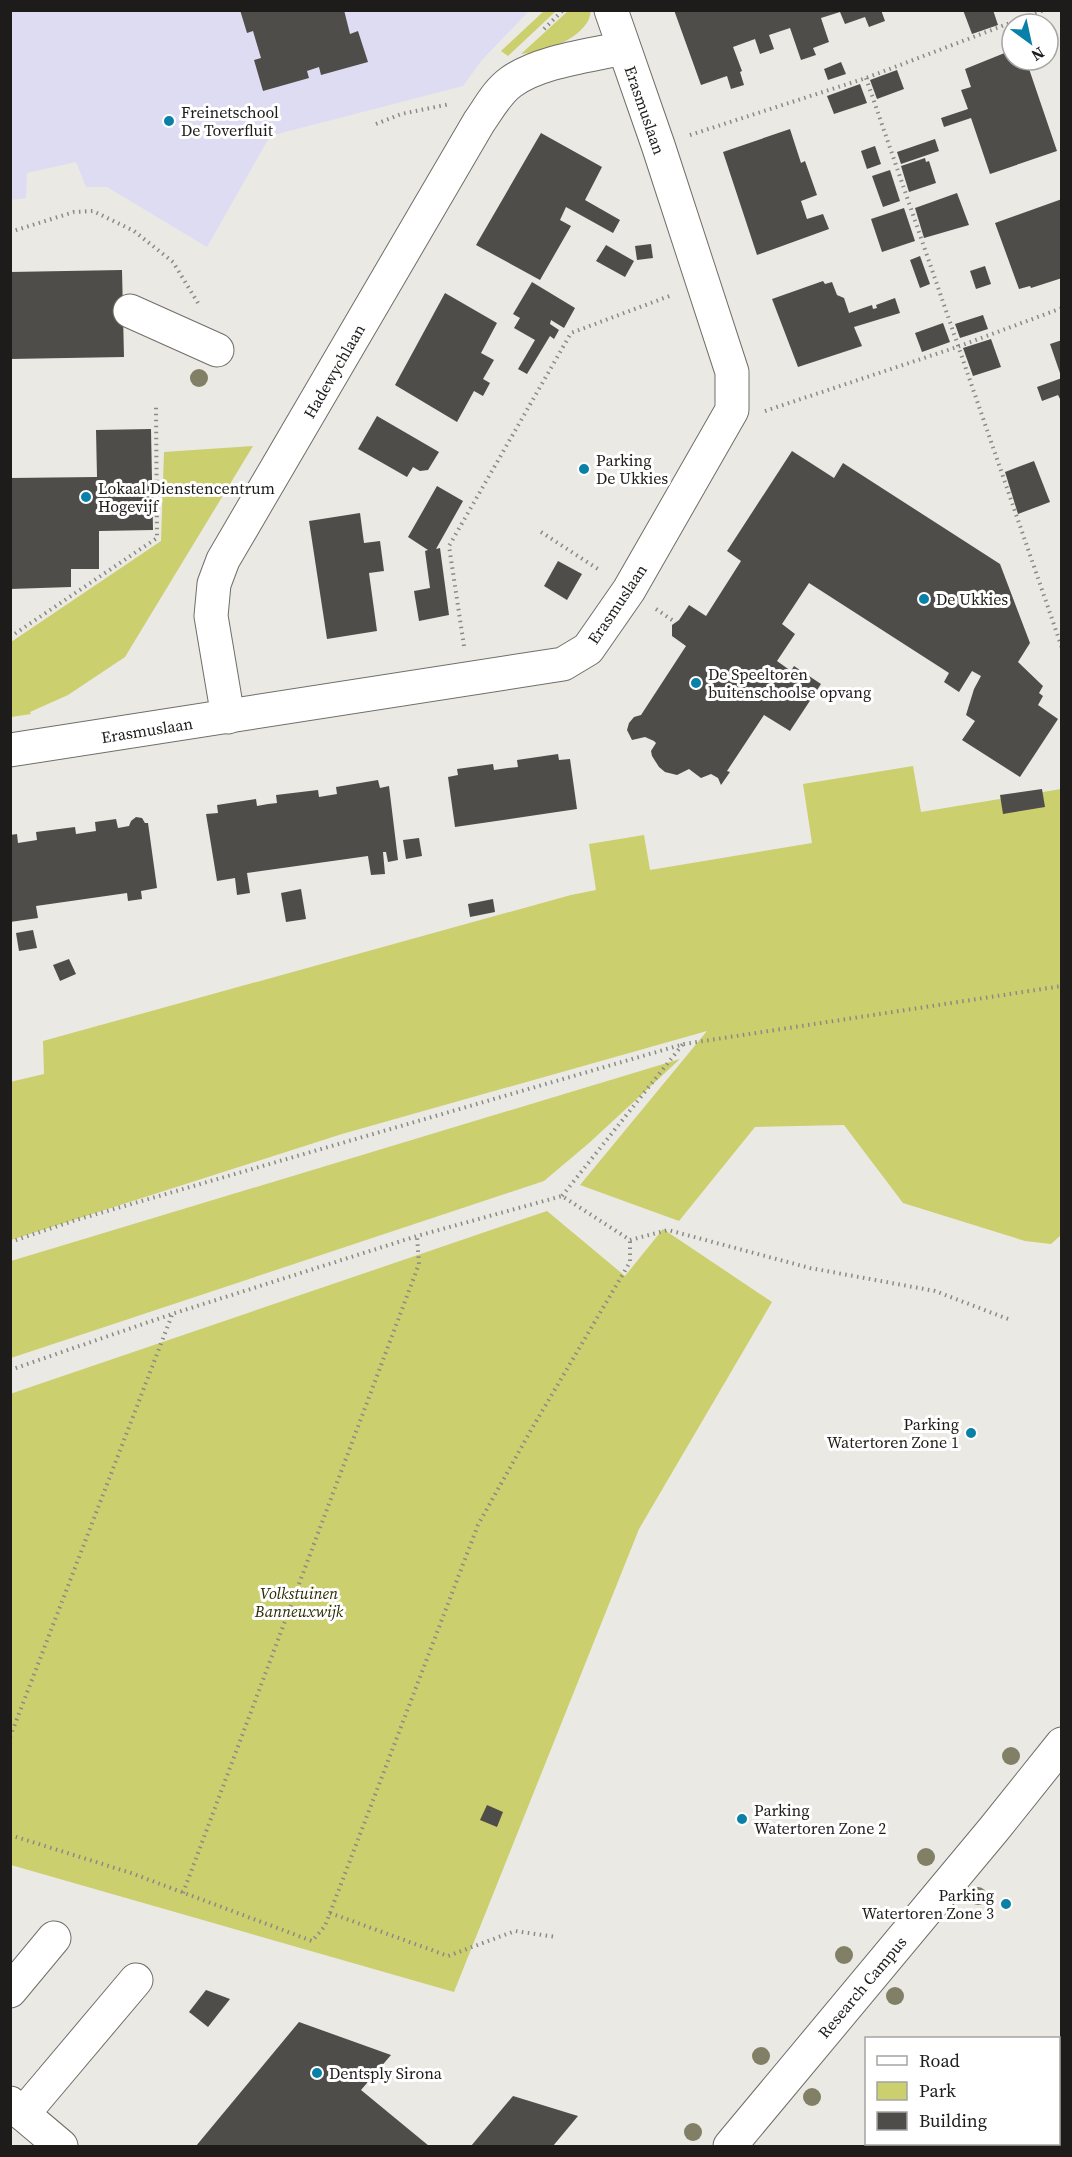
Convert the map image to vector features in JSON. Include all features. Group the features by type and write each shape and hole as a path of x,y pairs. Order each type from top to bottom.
{"street":[{"name":"Erasmuslaan","path":"10,750 563,664 588,649 629,590 732,410 732,372 611,10"},
{"name":"Erasmuslaan","path":"548,66 623,48"},
{"name":"Hadewychlaan","path":"228,717 211,616 214,584 224,560 489,108 511,82 548,66"},
{"path":"130,311 218,350"},
{"name":"Research Campus","path":"730,2146 987,1838 1062,1744"},
{"path":"10,1991 54,1938"},
{"path":"61,2146 17,2109 136,1980"}],"path":[{"path":"658,145 866,78 1044,10"},
{"path":"866,78 1062,648"},
{"path":"376,124 401,114 453,103 489,108"},
{"path":"10,232 74,212 93,211 134,231 173,262 201,309"},
{"path":"470,678 449,546 571,333 703,284"},
{"path":"732,410 768,411 1062,308"},
{"path":"10,637 157,538 156,405"},
{"path":"10,1242 76,1220 684,1044 1062,986"},
{"path":"10,1370 172,1314 417,1236 562,1196 684,1044"},
{"path":"562,1196 630,1240 668,1230 800,1265 935,1291 1008,1319"},
{"path":"183,1893 419,1264 417,1236"},
{"path":"10,1835 131,1873 312,1941 325,1926 478,1525 630,1262 630,1240"},
{"path":"10,1737 172,1314"},
{"path":"330,1913 448,1956 515,1931 556,1937"}],"shaded area":[{"name":"Freinetschool De Toverfluit","path":"10,11 529,11 482,60 463,86 270,136 207,247 107,187 86,187 76,162 27,173 26,198 11,200"}],"green space":[{"path":"545,10 556,11 508,56 501,51"},
{"path":"568,11 591,11 587,23 566,41 539,51 521,54"},
{"path":"253,446 125,657 68,695 30,712 31,714 11,717 11,642 161,541 164,452"},
{"path":"913,766 921,812 1061,789 1062,976 1059,977 1062,977 1062,1234 1051,1244 1025,1241 903,1203 844,1125 755,1127 679,1221 580,1185 707,1031 342,1134 11,1240 10,1082 44,1074 43,1041 596,890 589,844 644,835 650,870 812,843 803,784"},
{"path":"680,1059 544,1181 11,1358 11,1261"},
{"name":"Volkstuinen Banneuxwijk","path":"547,1211 625,1276 663,1229 772,1302 639,1529 454,1992 11,1865 10,1394"}],"building":[{"path":"240,10 344,10 350,34 358,31 368,62 321,75 319,67 307,71 309,78 263,91 254,60 261,58 253,31 247,33"},
{"path":"674,10 881,10 885,21 869,27 865,17 845,24 840,12 821,18 829,42 813,48 816,55 801,60 790,28 769,35 774,49 760,54 755,39 733,47 742,71 740,72 744,85 731,89 727,76 701,85"},
{"path":"963,10 993,10 998,25 972,34"},
{"path":"1000,55 1000,72 1030,72 1057,151 990,174 971,118 944,127 941,118 968,109 961,90 971,87 965,69"},
{"path":"841,62 846,74 828,80 824,69"},
{"path":"897,70 904,89 877,99 870,80"},
{"path":"860,84 867,103 834,114 827,96"},
{"path":"790,129 801,163 805,161 817,195 801,201 807,219 823,214 829,229 757,255 723,152"},
{"path":"541,133 602,167 585,200 620,220 613,233 566,207 560,220 571,226 540,280 476,245"},
{"path":"935,139 939,151 901,164 897,152"},
{"path":"875,146 881,164 867,169 861,151"},
{"path":"925,158 926,162 929,161 936,183 909,192 901,166"},
{"path":"890,170 900,201 883,207 872,176"},
{"path":"957,193 969,225 924,238 915,208"},
{"path":"1062,199 1062,278 1031,288 1030,286 1019,289 995,223"},
{"path":"904,208 915,241 882,252 871,219"},
{"path":"651,244 653,258 637,260 635,246"},
{"path":"606,245 634,261 625,277 596,261"},
{"path":"920,256 930,284 920,288 910,260"},
{"path":"985,266 991,284 976,289 970,271"},
{"path":"122,270 124,357 10,359 10,272"},
{"path":"823,281 825,284 832,282 837,295 844,298 849,313 872,305 873,309 877,308 876,305 895,298 900,313 854,327 862,346 798,367 772,299"},
{"path":"532,282 575,308 564,328 551,320 550,324 559,330 554,339 550,336 527,374 518,369 535,340 514,328 520,318 513,314"},
{"path":"445,293 497,323 481,353 494,360 483,379 490,383 483,396 474,391 457,422 395,385"},
{"path":"983,315 988,329 960,338 955,324"},
{"path":"943,323 950,342 922,352 915,333"},
{"path":"991,339 1001,367 973,376 963,348"},
{"path":"1062,340 1062,376 1061,376 1050,344"},
{"path":"1062,378 1062,403 1058,395 1042,401 1037,387"},
{"path":"377,416 439,452 428,470 420,471 413,467 407,477 358,449"},
{"path":"151,429 153,530 99,531 99,569 71,569 71,587 10,589 10,478 97,477 96,430"},
{"name":"De Ukkies","path":"792,451 834,478 843,463 1000,564 1030,643 1018,662 1043,686 1039,693 1043,696 1038,705 1058,719 1020,777 962,740 975,721 966,715 974,689 981,676 972,671 959,692 944,682 949,673 809,583 782,624 795,634 777,661 791,671 794,666 821,684 790,731 764,715 727,771 730,772 721,785 718,778 711,774 701,778 689,769 677,775 665,772 652,756 651,751 656,743 654,741 645,737 632,740 627,730 629,723 634,717 641,715 686,646 672,636 672,625 679,620 689,605 706,616 741,561 727,551"},
{"path":"1034,461 1050,502 1018,514 1005,472"},
{"path":"437,486 463,501 436,549 440,548 449,615 419,621 414,591 430,588 425,551 428,550 408,537"},
{"path":"360,513 364,543 380,541 384,571 369,573 377,631 327,639 309,521"},
{"path":"558,561 582,574 567,600 544,586"},
{"path":"558,754 559,760 570,759 577,809 455,827 448,777 458,775 457,769 493,764 494,770 518,767 517,760"},
{"path":"378,780 380,788 389,786 398,860 388,862 386,852 383,852 385,874 371,875 368,856 247,873 250,893 237,895 235,878 217,881 206,814 218,813 217,805 256,799 257,806 277,803 276,795 318,790 319,797 337,794 336,787"},
{"path":"1042,789 1045,807 1003,814 1000,795"},
{"path":"136,817 148,823 157,888 141,891 142,899 128,901 127,893 36,906 38,918 10,922 10,835 17,834 18,843 37,840 36,832 75,827 76,834 96,831 95,822 116,819 118,828 129,826"},
{"path":"419,838 422,856 406,859 403,840"},
{"path":"301,889 306,919 286,922 281,893"},
{"path":"493,899 495,912 470,917 468,904"},
{"path":"33,930 37,948 19,951 16,933"},
{"path":"69,959 76,974 60,981 53,965"},
{"path":"487,1805 503,1812 497,1827 480,1820"},
{"path":"206,1990 230,1999 208,2027 189,2012"},
{"name":"Dentsply Sirona","path":"299,2022 391,2055 361,2090 429,2146 196,2146"},
{"path":"513,2096 578,2116 553,2146 471,2146"}],"place":[{"name":"Freinetschool De Toverfluit","path":"169,121"},
{"name":"Parking De Ukkies","path":"584,469"},
{"name":"Lokaal Dienstencentrum Hogevijf","path":"86,497"},
{"name":"De Ukkies","path":"924,599"},
{"name":"De Speeltoren buitenschoolse opvang","path":"696,683"},
{"name":"Parking Watertoren Zone 1","path":"971,1433"},
{"name":"Parking Watertoren Zone 2","path":"742,1819"},
{"name":"Parking Watertoren Zone 3","path":"1006,1904"},
{"name":"Dentsply Sirona","path":"317,2073"}]}
